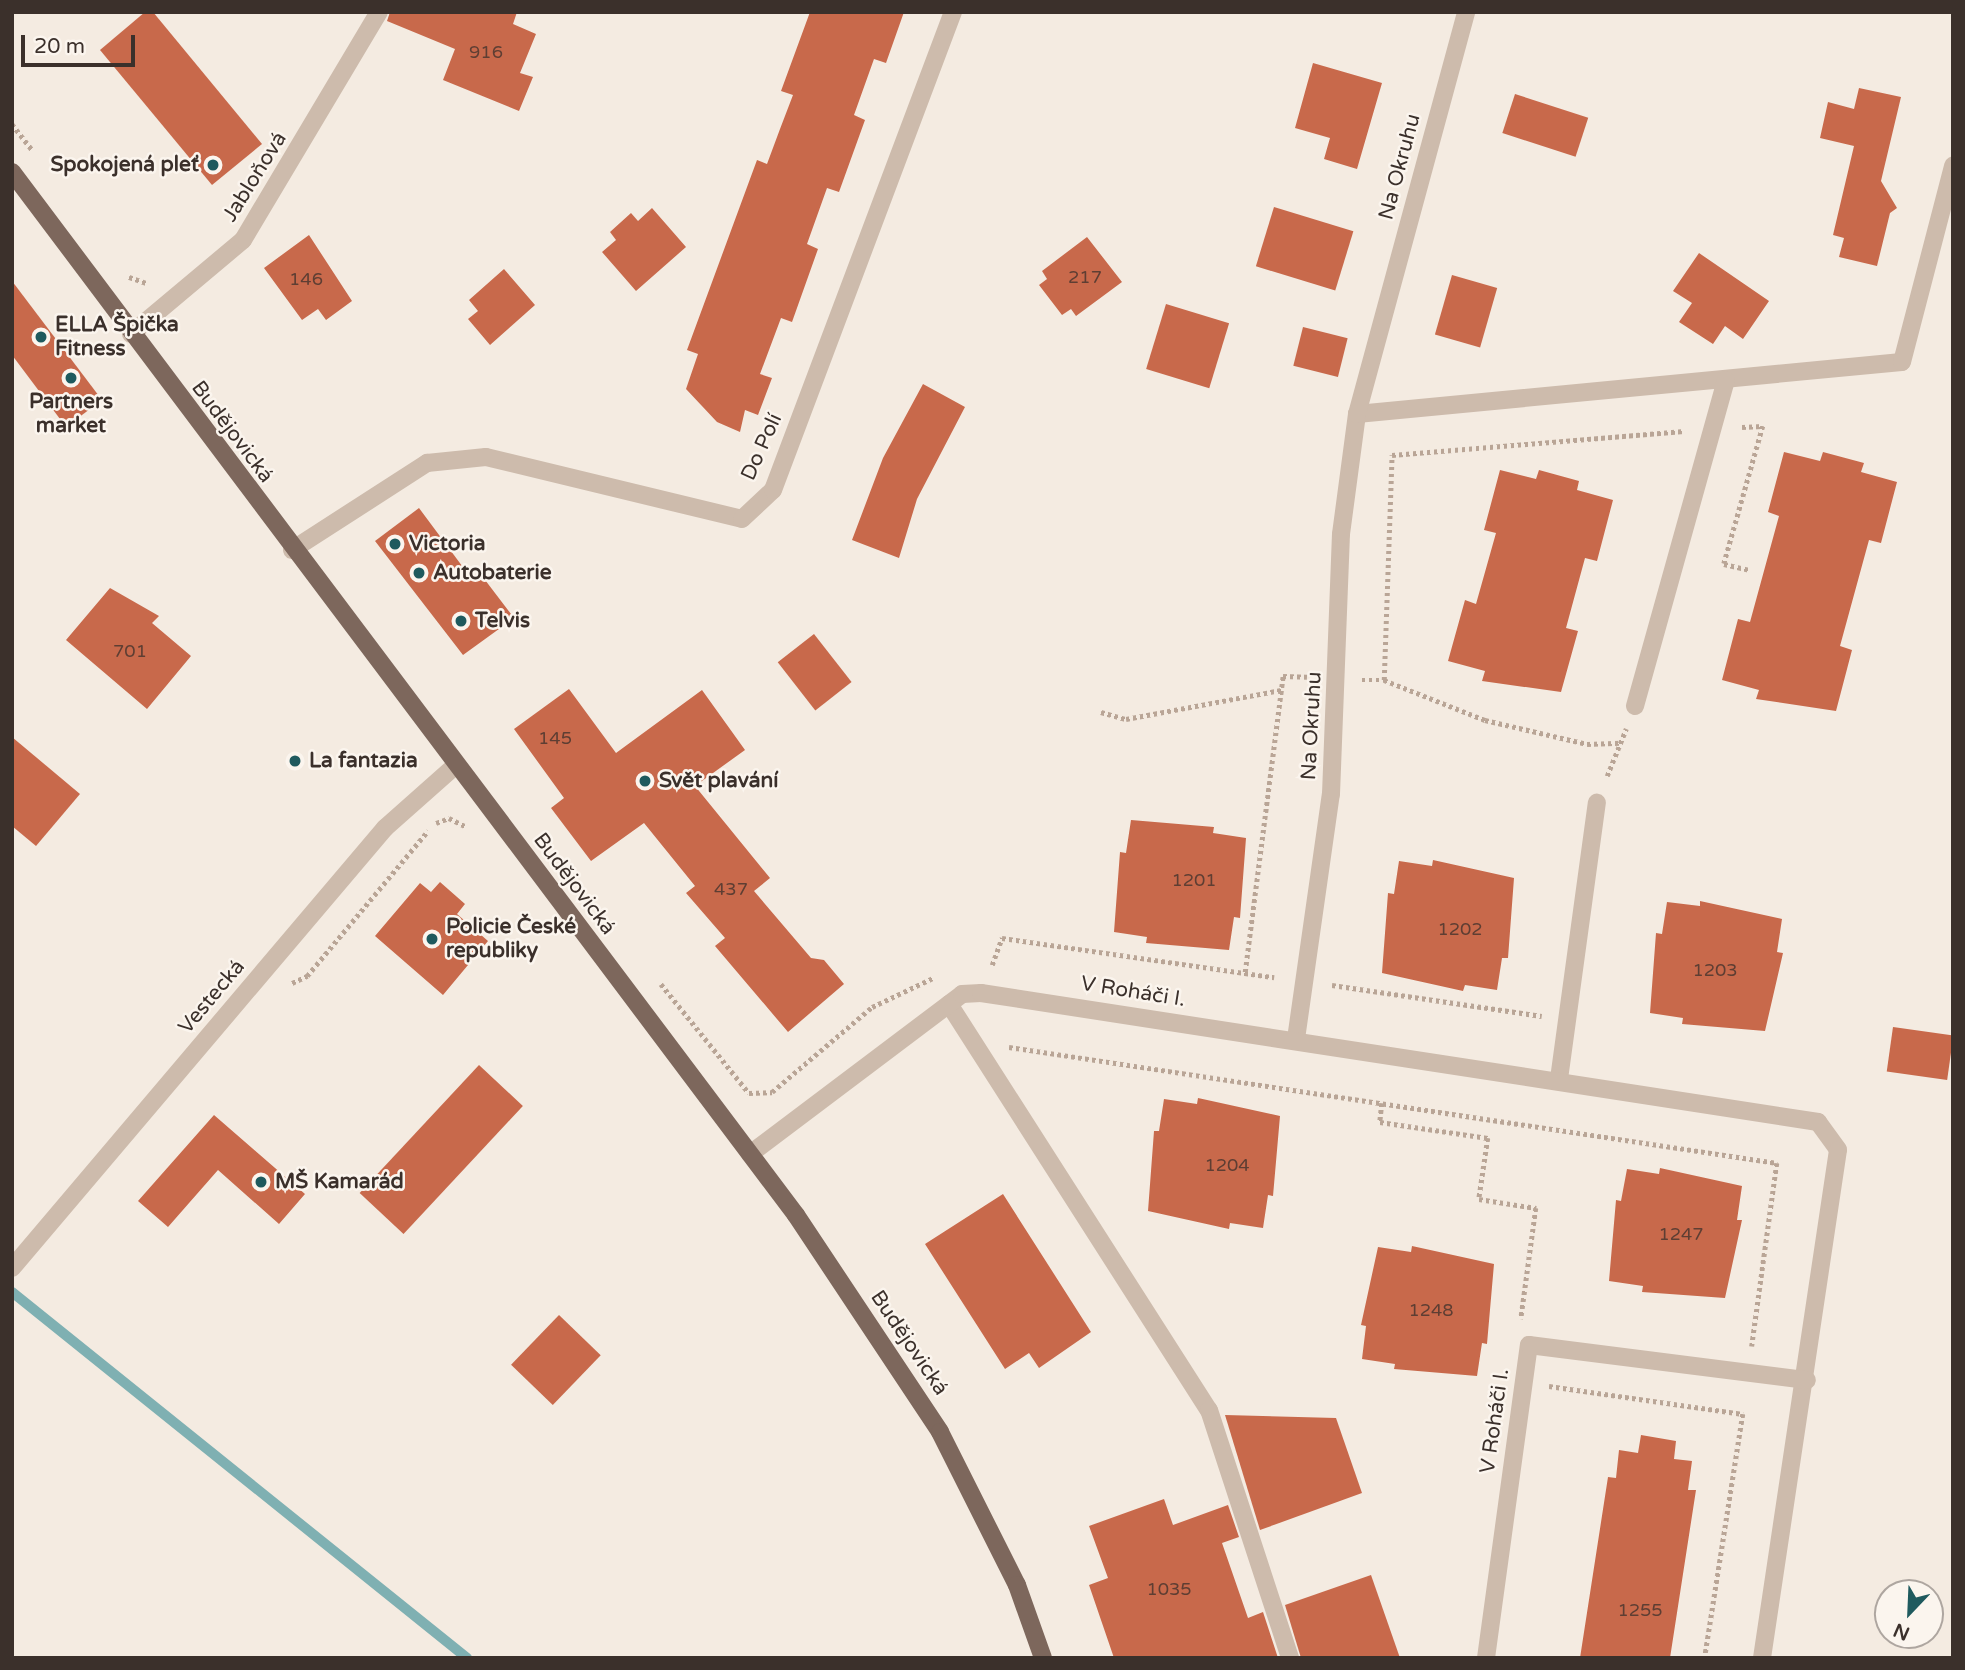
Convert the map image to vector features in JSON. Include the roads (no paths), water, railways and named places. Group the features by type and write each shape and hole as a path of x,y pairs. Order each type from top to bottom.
{"main road":[{"name":"Budějovická","path":"12,172 292,550 750,1154 940,1432 1017,1585 1043,1658"}],"street":[{"name":"Jabloňová","path":"131,334 243,240 379,12"},
{"name":"Do Polí","path":"292,550 426,463 486,457 742,519 773,490 953,12"},
{"name":"Na Okruhu","path":"1296,1039 1331,794 1340,534 1357,414 1466,12"},
{"path":"1357,414 1902,362 1953,166"},
{"path":"1635,706 1726,380"},
{"name":"Vestecká","path":"12,1268 385,828 456,765"},
{"path":"1559,1079 1597,803"},
{"name":"V Roháči I.","path":"750,1154 949,1004 981,993 1559,1079 1818,1122 1838,1150 1807,1380 1762,1658"},
{"path":"949,1004 1209,1410 1290,1658"},
{"name":"V Roháči I.","path":"1486,1658 1529,1345 1807,1380"}],"waterway":[{"path":"12,1292 467,1658"}],"place":[{"name":"Spokojená pleť","path":"213,165"},
{"name":"ELLA Špička Fitness","path":"41,337"},
{"name":"Partners market","path":"71,378"},
{"name":"Victoria","path":"395,544"},
{"name":"Autobaterie","path":"419,573"},
{"name":"Telvis","path":"461,621"},
{"name":"La fantazia","path":"295,761"},
{"name":"Svět plavání","path":"645,781"},
{"name":"Policie České republiky","path":"432,939"},
{"name":"MŠ Kamarád","path":"261,1182"}]}
